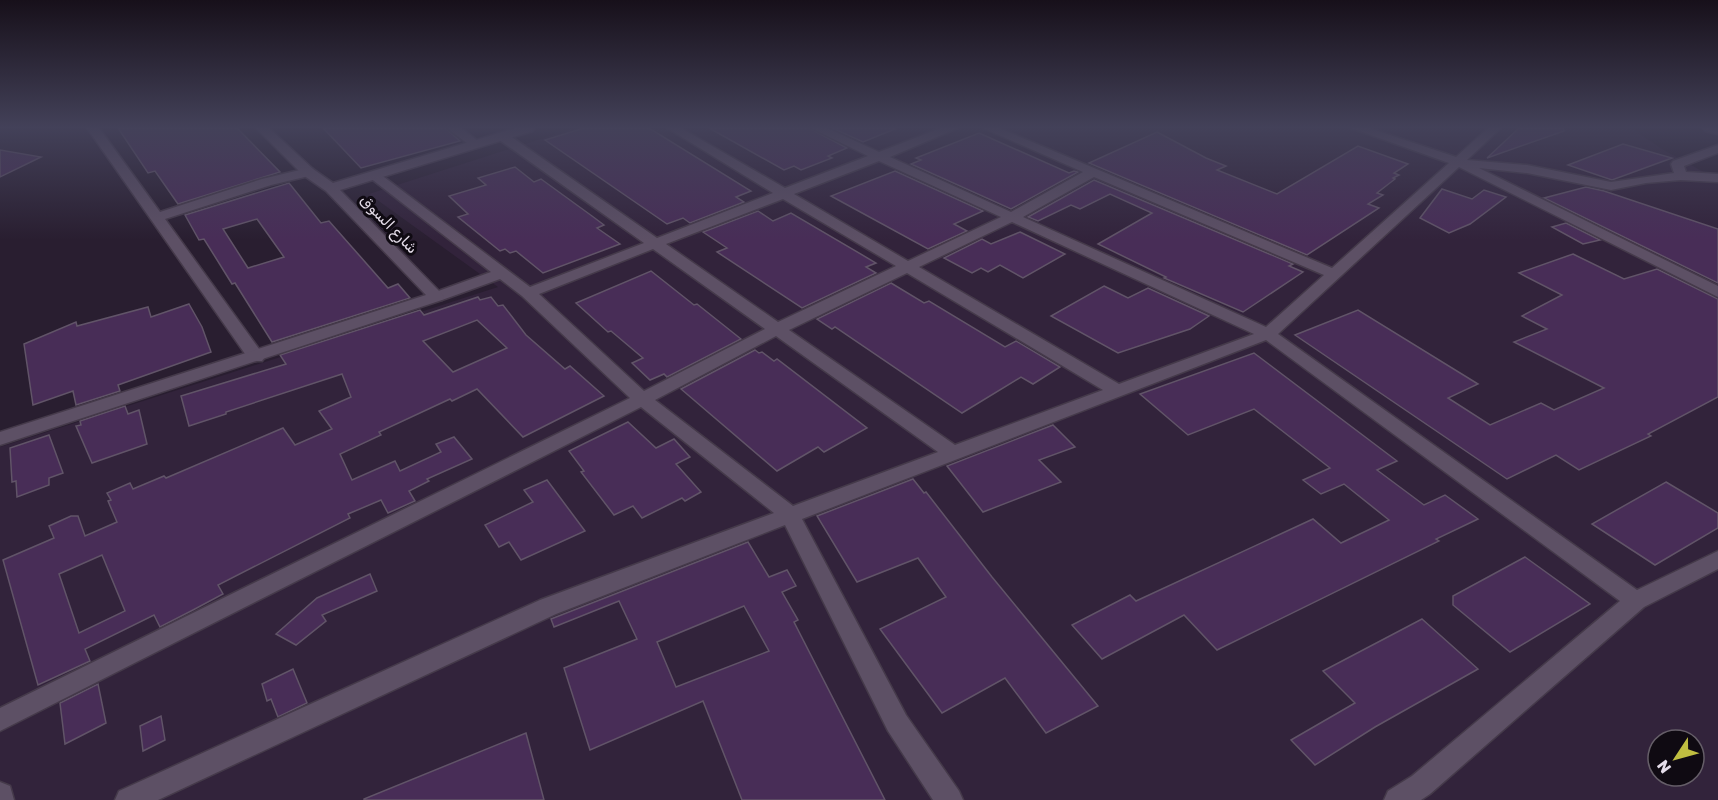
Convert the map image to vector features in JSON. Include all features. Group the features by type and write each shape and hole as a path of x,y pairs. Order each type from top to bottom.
{"street":[{"path":"119,165 256,357"},
{"name":"شارع السوق","path":"301,165 331,188 436,297"},
{"path":"331,188 411,165"},
{"path":"543,165 953,453"},
{"path":"736,165 1118,391"},
{"path":"528,293 854,165"},
{"path":"898,165 1268,334 1636,600"},
{"path":"1077,165 1334,274"},
{"path":"129,800 548,607 1268,334 1454,165"},
{"path":"1465,165 1718,292"},
{"path":"1491,165 1527,169 1611,186 1646,179 1681,176 1718,178"},
{"path":"1677,165 1681,176"},
{"path":"155,218 267,182 308,172"},
{"path":"0,720 642,399 775,330 1011,217 1093,172"},
{"path":"375,177 528,293 642,399 790,515 897,723 949,800"},
{"path":"0,439 256,357 502,273"},
{"path":"1398,800 1421,785 1636,600 1718,560"},
{"path":"0,795 0,800"}],"shaded area":[{"path":"458,165 1692,165 1718,180 1718,800 0,800 0,447 498,287 369,194"}],"building":[{"path":"0,165 24,165 0,177"},
{"path":"143,165 273,165 280,172 178,204 155,171 148,173"},
{"path":"582,165 709,165 751,191 736,197 744,202 690,223 683,218 667,224"},
{"path":"776,165 813,165 801,170 794,166 784,170"},
{"path":"914,165 1052,165 1069,173 1078,172 1011,209"},
{"path":"1095,165 1224,165 1217,170 1277,194 1325,165 1406,165 1394,173 1399,175 1377,193 1383,195 1368,204 1379,208 1307,255"},
{"path":"1569,165 1652,165 1612,180"},
{"path":"515,167 534,182 541,179 592,216 604,225 597,228 620,244 543,273 516,251 510,253 505,249 500,251 458,217 468,214 449,196 486,185 478,178"},
{"path":"895,171 983,211 954,224 967,231 928,249 831,196"},
{"path":"1094,180 1293,264 1289,266 1303,272 1243,312 1164,278 1166,277 1098,244 1152,213 1110,194 1080,209 1071,205 1038,221 1028,217"},
{"path":"289,183 321,223 329,221 388,288 398,284 410,298 272,342 235,283 232,284 204,239 199,240 185,215","holes":["257,219 284,257 248,268 223,229"]},
{"path":"1586,187 1718,229 1718,283 1544,198"},
{"path":"1442,189 1472,199 1484,190 1506,197 1470,224 1449,233 1420,218"},
{"path":"758,211 773,221 791,213 876,263 866,267 876,273 802,308 717,252 727,248 703,232"},
{"path":"1566,223 1600,240 1583,244 1552,227"},
{"path":"1020,232 1065,254 1023,278 1000,265 988,272 981,268 972,273 944,258 982,239 991,244"},
{"path":"1573,254 1624,279 1657,269 1718,299 1718,397 1648,434 1651,436 1579,470 1556,455 1507,479 1295,335 1358,310 1478,384 1448,398 1490,425 1541,403 1554,410 1604,388 1514,342 1547,329 1522,316 1562,295 1519,273"},
{"path":"651,271 741,339 667,377 664,374 650,380 632,363 643,358 611,331 608,332 576,303"},
{"path":"891,283 924,303 929,301 1005,347 1016,341 1060,367 1033,384 1021,377 962,413 835,327 832,329 817,319"},
{"path":"1104,286 1128,298 1148,288 1209,316 1190,329 1118,353 1051,316"},
{"path":"478,297 480,300 491,297 498,306 503,305 526,335 565,369 570,366 604,396 523,437 477,389 379,432 381,435 340,454 352,480 395,461 400,471 441,452 436,444 454,437 472,459 427,479 429,481 409,491 415,501 388,513 381,500 348,514 350,518 218,585 223,594 160,627 154,615 85,649 90,661 38,685 3,560 54,538 49,526 71,516 78,516 85,536 117,522 107,493 130,483 133,489 164,476 166,478 283,428 295,445 332,429 319,411 351,397 342,374 189,426 181,396 286,364 280,355 420,310 424,315","holes":["477,320 507,348 453,372 423,341","102,555 125,611 79,633 59,574"]},
{"path":"189,304 202,327 211,352 118,385 120,391 76,405 73,391 33,405 24,344 76,322 77,326 148,307 151,317"},
{"path":"755,350 774,361 777,359 867,428 824,452 818,447 777,471 681,389"},
{"path":"1254,353 1397,461 1377,470 1424,505 1445,495 1478,519 1436,539 1439,541 1217,650 1184,615 1102,659 1072,625 1130,595 1136,601 1313,519 1341,543 1389,520 1344,484 1321,494 1303,480 1330,468 1254,409 1188,435 1140,394"},
{"path":"125,406 128,414 139,410 147,444 92,463 76,426 81,425 80,421"},
{"path":"628,422 656,448 674,439 690,457 676,464 701,492 685,501 682,498 642,518 633,506 614,515 581,472 584,471 569,451"},
{"path":"1053,425 1075,447 1039,460 1061,482 983,512 947,466"},
{"path":"49,435 63,473 49,478 49,485 17,497 16,481 12,482 10,448"},
{"path":"913,479 924,493 926,492 992,577 1098,706 1046,733 1005,678 942,713 880,629 946,597 918,558 857,582 817,516"},
{"path":"547,480 585,531 521,560 509,542 499,547 485,525 533,502 524,490"},
{"path":"1666,482 1718,513 1718,528 1655,565 1592,524"},
{"path":"748,542 769,577 787,570 796,586 782,592 798,620 794,622 885,800 742,800 703,701 590,750 564,668 637,639 619,601 554,627 551,619","holes":["744,606 769,651 676,687 657,642"]},
{"path":"1525,557 1590,604 1510,652 1453,605 1453,596"},
{"path":"370,574 377,591 322,615 326,621 296,645 276,634 317,598"},
{"path":"1422,619 1478,669 1375,727 1315,765 1291,740 1355,703 1323,671"},
{"path":"293,669 307,703 278,717 271,699 267,701 262,684"},
{"path":"98,684 106,723 65,744 60,703"},
{"path":"161,716 165,740 143,751 140,726"},
{"path":"526,733 544,800 364,800 364,799"}]}
